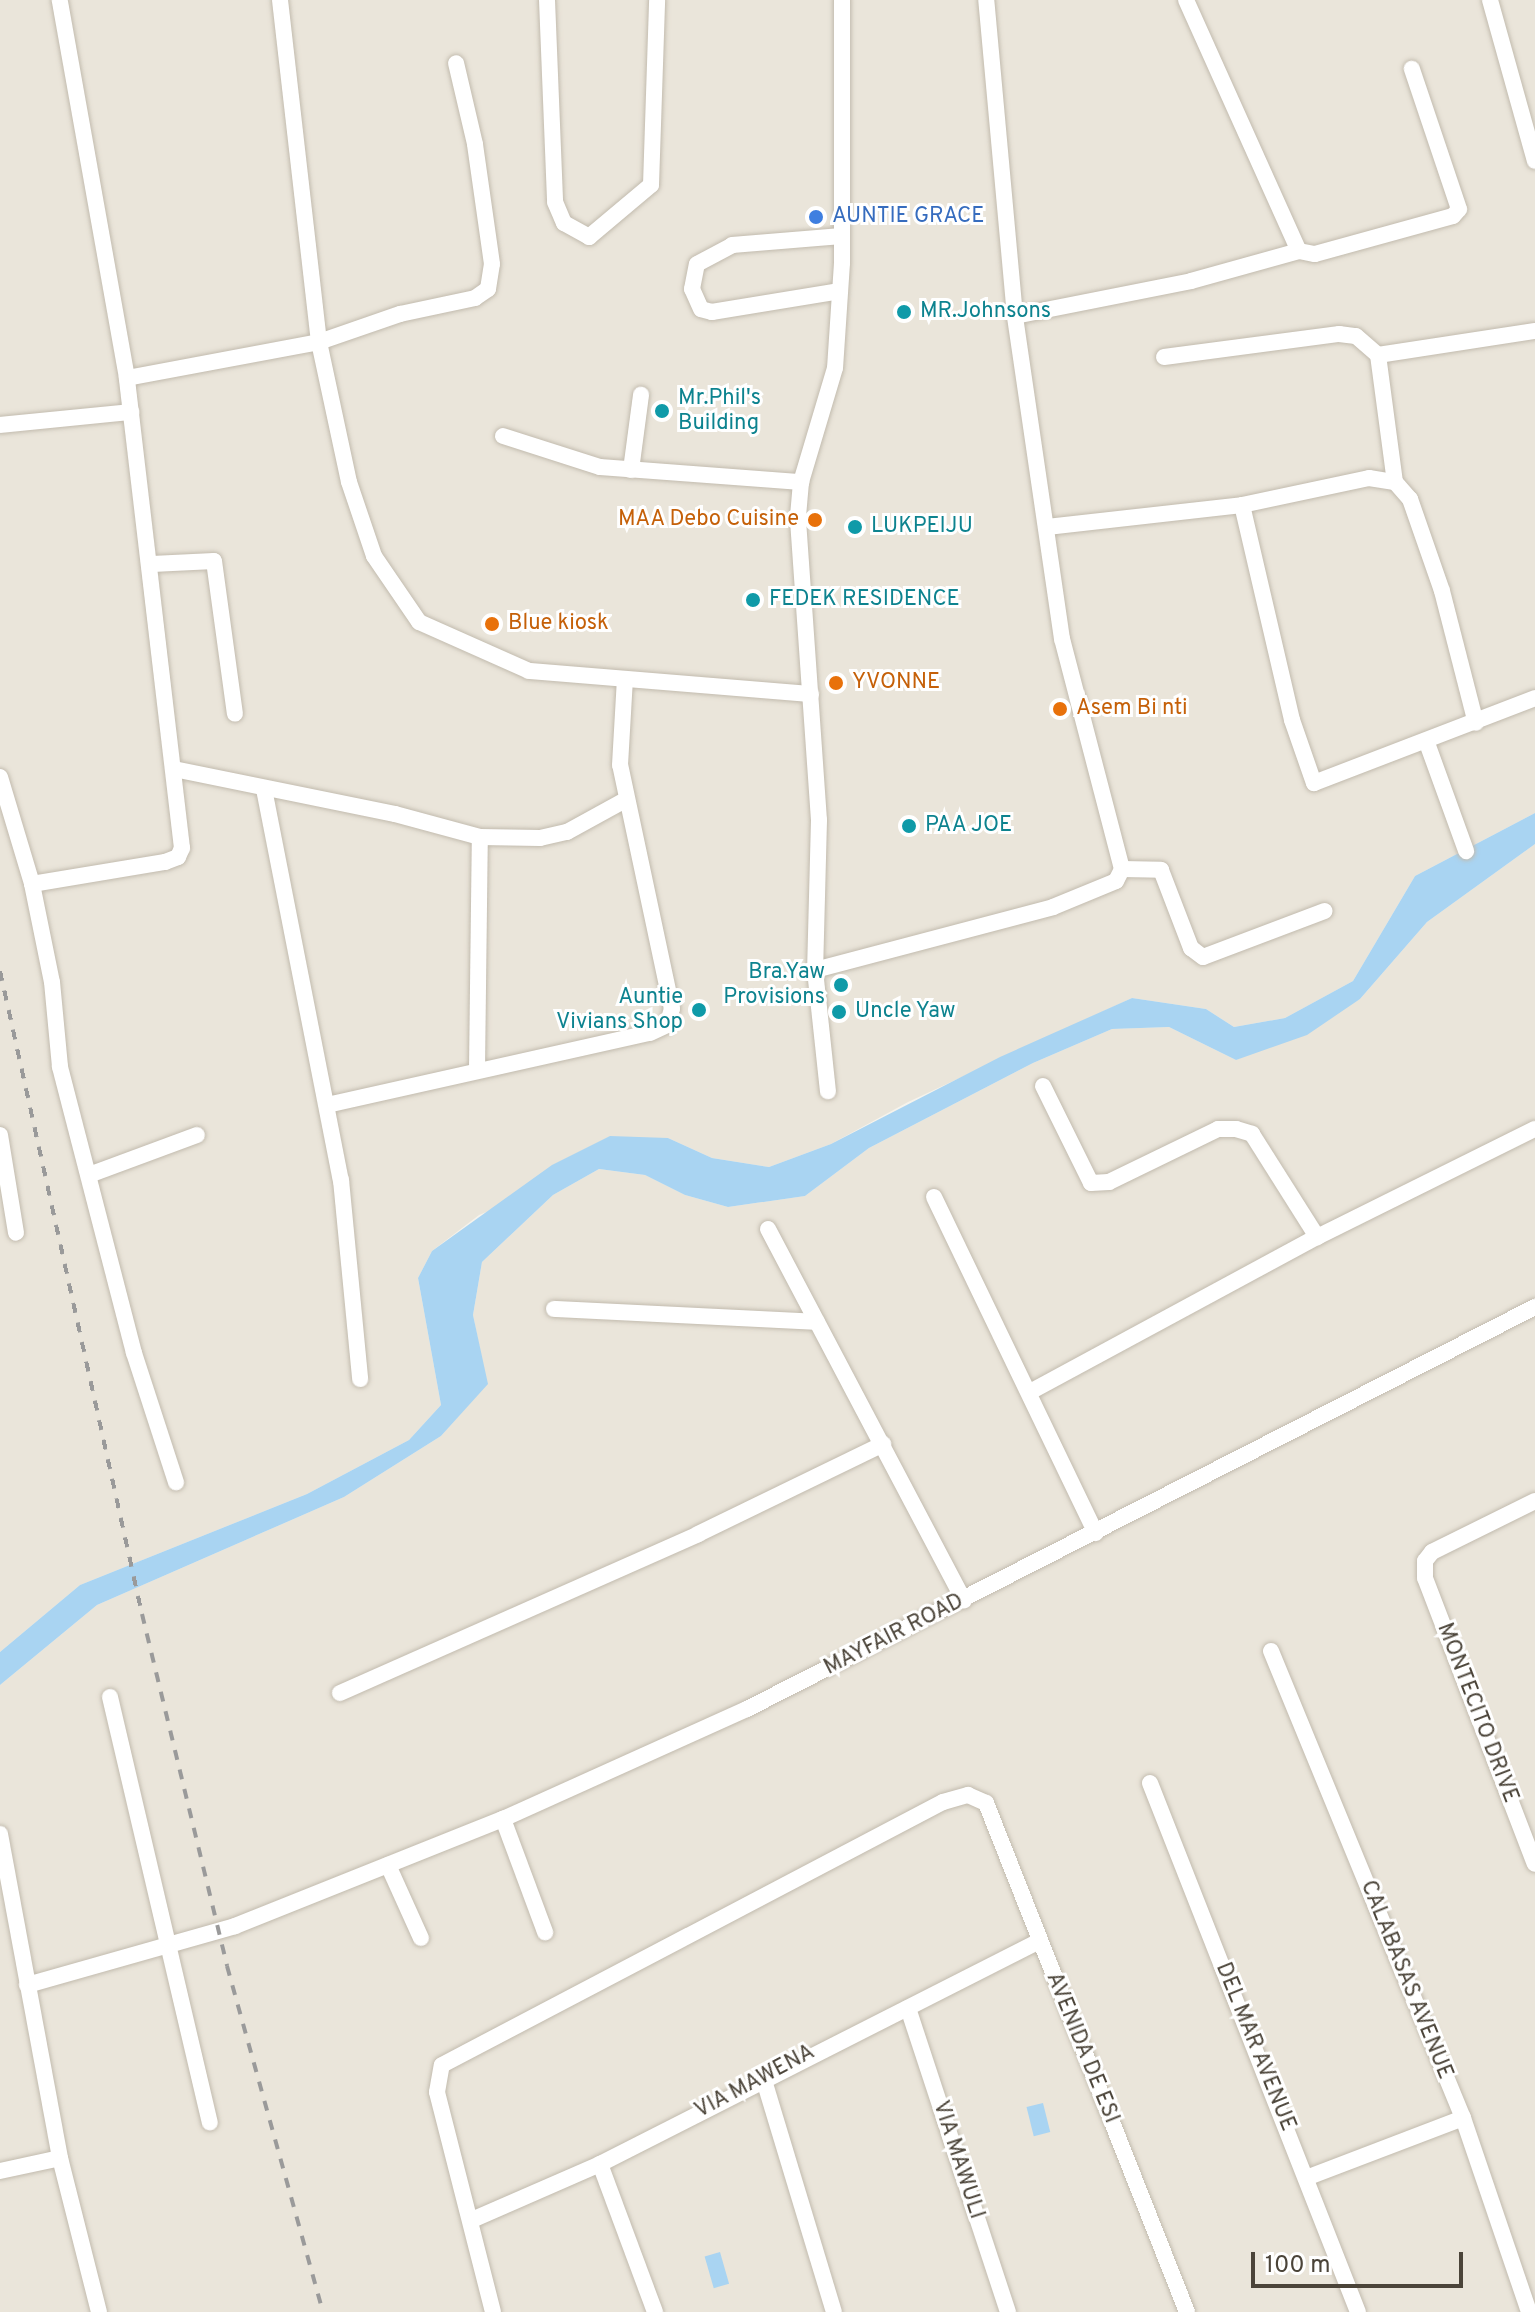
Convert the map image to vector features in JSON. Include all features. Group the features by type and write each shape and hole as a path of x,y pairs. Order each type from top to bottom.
{"street":[{"path":"32,884 178,857 182,848 152,564 127,378 60,0"},
{"path":"280,0 319,342 349,482 374,556 419,622 529,671 811,694"},
{"path":"547,0 555,202 564,223 589,237 651,185 657,0"},
{"path":"828,1091 815,970 819,820 798,520 801,482 835,368 842,236 842,0"},
{"path":"815,970 1053,907 1116,881 1122,869 1062,639 1015,316 986,0"},
{"path":"1186,0 1299,251"},
{"path":"1490,0 1535,161"},
{"path":"127,378 319,342 400,314 475,298 488,289 492,264 479,174 456,63"},
{"path":"1015,316 1191,281 1299,251 1315,254 1453,216 1459,209 1412,69"},
{"path":"840,291 712,312 701,309 692,289 697,264 732,245 842,236"},
{"path":"1378,355 1535,331"},
{"path":"1164,357 1339,334 1356,336 1378,355 1388,454 1395,482 1410,499 1442,591 1476,723"},
{"path":"631,470 641,395"},
{"path":"0,425 131,412"},
{"path":"503,436 600,467 702,471 801,482"},
{"path":"1369,478 1388,454"},
{"path":"1047,527 1242,505 1369,478 1395,482"},
{"path":"1242,505 1292,720 1314,783 1427,743 1535,698"},
{"path":"152,564 214,561 235,714"},
{"path":"327,1105 477,1069 566,1053 667,1025 672,1009 620,765 625,679"},
{"path":"1427,743 1466,851"},
{"path":"174,769 395,814 480,837 540,838 567,832 627,799"},
{"path":"0,777 32,884 52,982 60,1067 134,1353 176,1482"},
{"path":"264,789 341,1180 360,1379"},
{"path":"477,1069 480,837"},
{"path":"1122,869 1161,870 1191,948 1203,957 1325,911"},
{"path":"1043,1086 1091,1183 1109,1182 1218,1129 1236,1129 1252,1134 1317,1237"},
{"path":"1030,1392 1317,1237 1535,1129"},
{"path":"0,1135 16,1233"},
{"path":"89,1175 197,1135"},
{"path":"934,1197 1096,1533"},
{"path":"768,1229 964,1600"},
{"name":"MAYFAIR ROAD","path":"27,1985 235,1926 503,1819 747,1709 1535,1307"},
{"path":"554,1309 817,1322"},
{"path":"340,1693 698,1534 883,1444"},
{"name":"MONTECITO DRIVE","path":"1535,1501 1432,1552 1425,1561 1425,1578 1535,1864"},
{"name":"CALABASAS AVENUE","path":"1271,1651 1463,2118 1529,2312"},
{"path":"110,1697 210,2122"},
{"name":"DEL MAR AVENUE","path":"1150,1783 1358,2312"},
{"name":"AVENIDA DE ESI","path":"472,2220 437,2092 437,2072 450,2057 943,1802 968,1795 986,1803 1038,1942 1187,2312"},
{"path":"503,1819 545,1932"},
{"path":"0,1834 60,2158 99,2312"},
{"path":"388,1865 421,1938"},
{"name":"VIA MAWENA","path":"472,2220 600,2164 763,2077 1038,1942"},
{"name":"VIA MAWULI","path":"908,2008 1008,2312"},
{"path":"763,2077 834,2312"},
{"path":"1306,2178 1463,2118"},
{"path":"0,2171 60,2158"},
{"path":"600,2164 655,2312"},
{"path":"472,2220 493,2312"}],"shaded area":[{"path":"0,0 1535,0 1535,813 1415,876 1353,981 1285,1018 1234,1027 1206,1009 1132,998 908,1102 831,1144 769,1167 712,1158 668,1138 479,1215 432,1251 418,1278 441,1405 409,1440 307,1494 80,1585 0,1652"},
{"path":"1535,844 1535,2312 0,2312 0,1685 97,1605 344,1497 441,1436 487,1384 473,1315 482,1262 553,1195 599,1169 645,1175 685,1195 728,1207 805,1196 869,1148 1033,1063 1112,1029 1169,1027 1236,1060 1360,999 1427,922"}],"water":[{"path":"1535,813 1535,844 1427,922 1360,999 1307,1035 1236,1060 1169,1027 1112,1029 1033,1063 869,1148 805,1196 728,1207 685,1195 645,1175 599,1169 553,1195 482,1262 473,1315 488,1384 441,1436 344,1497 97,1605 0,1685 0,1652 80,1585 307,1494 409,1440 441,1405 418,1278 432,1251 552,1165 610,1136 668,1138 712,1158 769,1167 831,1144 1000,1057 1132,998 1206,1009 1234,1027 1285,1018 1353,981 1415,876"},
{"path":"1043,2103 1050,2132 1034,2136 1027,2107"},
{"path":"720,2252 729,2284 714,2288 705,2256"}],"railway":[{"path":"0,971 142,1614 227,1966 323,2312"}],"place":[{"name":"AUNTIE GRACE","path":"816,217"},
{"name":"MR.Johnsons","path":"904,312"},
{"name":"Mr.Phil's Building","path":"662,411"},
{"name":"MAA Debo Cuisine","path":"815,520"},
{"name":"LUKPEIJU","path":"855,527"},
{"name":"FEDEK RESIDENCE","path":"753,600"},
{"name":"Blue kiosk","path":"492,624"},
{"name":"YVONNE","path":"836,683"},
{"name":"Asem Bi nti","path":"1060,709"},
{"name":"PAA JOE","path":"909,826"},
{"name":"Bra.Yaw Provisions","path":"841,985"},
{"name":"Auntie Vivians Shop","path":"699,1010"},
{"name":"Uncle Yaw","path":"839,1012"}]}
